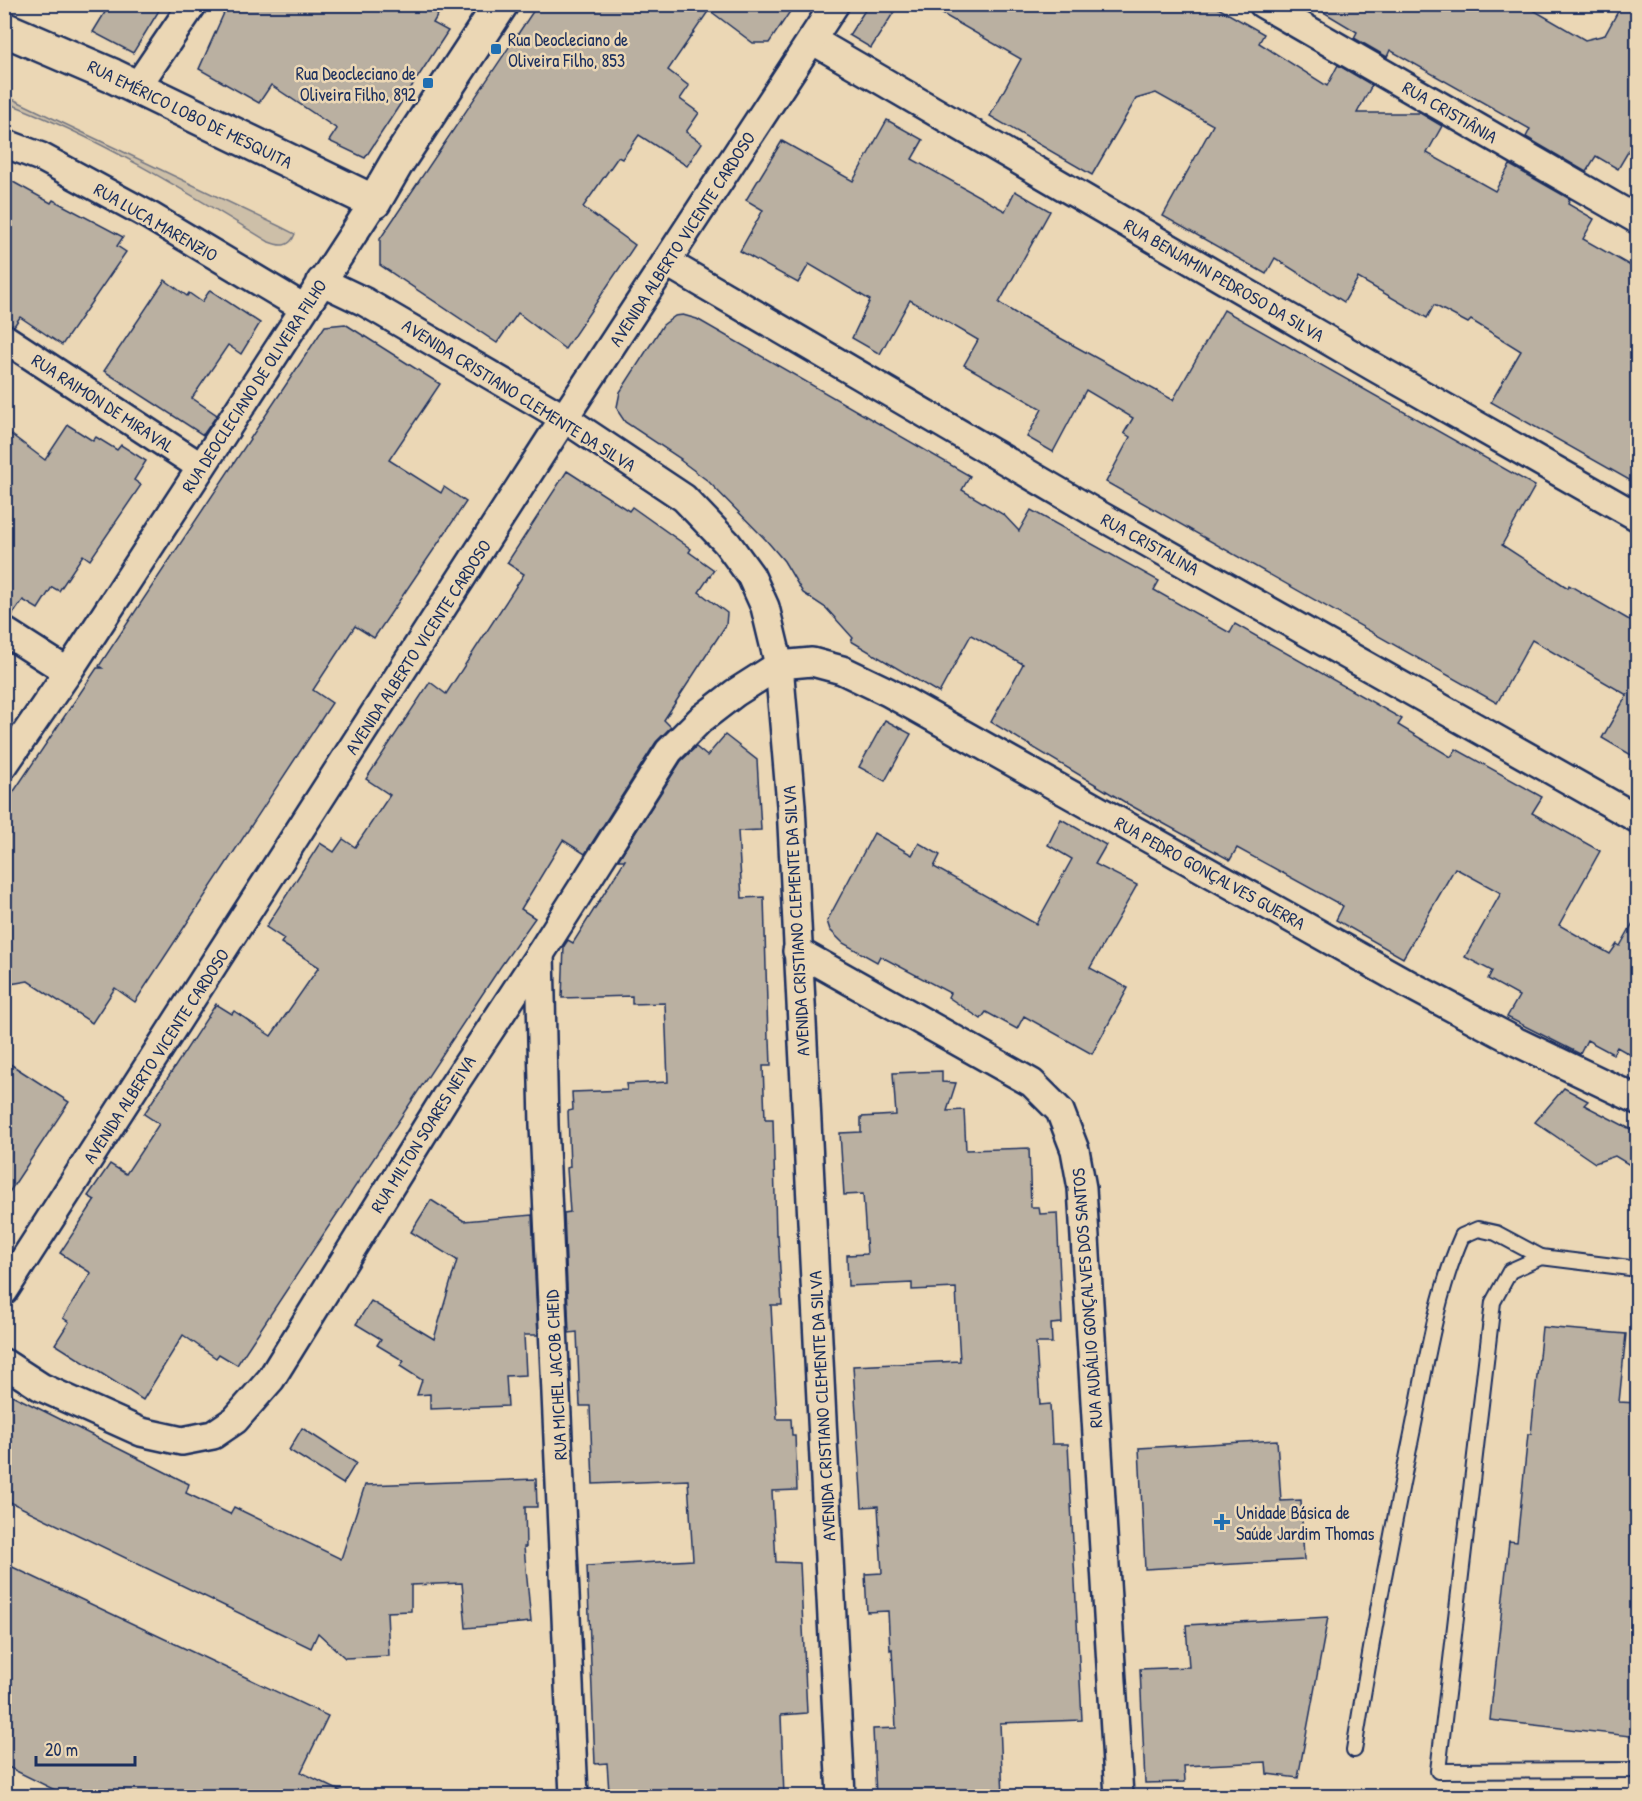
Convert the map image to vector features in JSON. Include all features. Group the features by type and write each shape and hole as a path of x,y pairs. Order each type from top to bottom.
{"street":[{"path":"136,88 193,4"},
{"name":"RUA DEOCLECIANO DE OLIVEIRA FILHO","path":"4,765 68,672 501,4"},
{"name":"AVENIDA ALBERTO VICENTE CARDOSO","path":"4,1291 564,418 835,4"},
{"name":"RUA CRISTIÂNIA","path":"1263,4 1638,220"},
{"name":"RUA EMÉRICO LOBO DE MESQUITA","path":"4,28 113,76 374,202"},
{"name":"RUA BENJAMIN PEDROSO DA SILVA","path":"812,40 1374,367 1638,517"},
{"name":"RUA LUCA MARENZIO","path":"4,143 41,157 150,216 304,308"},
{"name":"RUA CRISTALINA","path":"666,262 1092,511 1638,819"},
{"name":"AVENIDA CRISTIANO CLEMENTE DA SILVA","path":"321,281 366,302 564,418 684,498 727,543 751,576 765,607 780,665 791,804 841,1797"},
{"name":"RUA RAIMON DE MIRAVAL","path":"4,338 201,467"},
{"path":"4,631 68,672"},
{"name":"RUA PEDRO GONÇALVES GUERRA","path":"780,665 812,662 842,670 888,692 1410,985 1517,1042 1638,1100"},
{"name":"RUA MILTON SOARES NEIVA","path":"4,1363 41,1387 141,1432 182,1441 213,1435 235,1420 271,1378 445,1098 669,751 700,720 735,693 780,665"},
{"name":"RUA AUDÁLIO GONÇALVES DOS SANTOS","path":"797,951 1032,1083 1060,1111 1075,1150 1082,1188 1119,1797"},
{"name":"RUA MICHEL JACOB CHEID","path":"540,954 544,1125 574,1797"}],"lane":[{"path":"1354,1750 1385,1566 1422,1385 1449,1267 1462,1236 1478,1229 1496,1233 1541,1257 1638,1269"},
{"path":"1541,1257 1510,1270 1493,1302 1438,1771 1638,1770"}],"shaded area":[{"path":"4,95 295,234 285,245 269,242 173,184 107,148 74,131 5,102"}],"building":[{"path":"110,4 163,4 133,53 93,32"},
{"path":"228,4 444,4 433,23 448,31 365,158 329,141 337,129 271,85 259,103 199,69"},
{"path":"538,4 795,4 769,43 753,43 709,10 668,70 689,86 680,99 699,113 686,132 702,143 687,166 639,135 622,159 618,157 583,207 635,245 565,349 518,313 497,343 380,265 380,239"},
{"path":"869,4 899,4 871,48 849,35"},
{"path":"925,4 1211,4 1264,34 1259,43 1327,86 1338,65 1372,85 1357,113 1420,113 1442,126 1427,153 1495,191 1510,165 1570,199 1568,204 1594,219 1583,239 1638,270 1638,485 1491,402 1521,351 1471,320 1468,323 1434,305 1427,318 1358,278 1344,302 1275,258 1266,274 1163,216 1213,125 1156,93 1136,99 1092,175 990,116 1021,59"},
{"path":"1310,4 1523,4 1585,40 1605,35 1622,4 1638,4 1638,135 1618,169 1596,156 1586,172 1526,137 1530,129 1390,50 1387,57 1354,38 1357,32"},
{"path":"887,120 923,140 912,159 1005,211 1015,191 1050,211 999,303 1020,316 1173,400 1224,310 1535,486 1502,545 1568,588 1569,585 1638,625 1638,759 1602,738 1627,695 1532,640 1497,703 1106,482 1130,437 1124,433 1133,418 1086,390 1053,452 1027,437 1042,409 964,365 978,340 910,300 880,354 852,338 870,300 809,264 798,283 740,251 763,210 746,200 782,141 853,181"},
{"path":"4,177 51,203 53,200 123,237 117,246 126,252 62,345 20,317 14,326 4,322"},
{"path":"165,280 187,296 189,293 202,302 210,290 260,323 241,354 228,345 192,398 217,415 203,435 104,371"},
{"path":"683,315 697,319 970,476 962,490 1004,515 1019,531 1031,510 1159,581 1154,590 1230,633 1235,624 1402,719 1398,725 1451,757 1456,749 1542,797 1532,813 1600,851 1559,925 1610,954 1617,944 1620,946 1638,914 1638,1059 1617,1047 1613,1054 1587,1040 1580,1054 1507,1017 1519,996 1488,979 1492,971 1465,957 1501,893 1455,868 1403,958 1336,920 1343,906 1237,848 1230,860 1128,804 991,722 1023,664 971,635 939,693 851,641 853,638 826,608 803,593 784,561 766,540 708,481 681,459 625,422 619,413 617,407 620,392 663,325 675,316"},
{"path":"345,324 440,384 389,460 441,493 444,487 466,502 374,638 355,626 313,690 332,703 135,1002 115,988 92,1023 28,981 4,985 4,806 97,668 102,668 99,666 325,326"},
{"path":"68,425 93,441 96,437 117,450 121,445 146,461 134,480 141,485 90,560 83,555 59,591 52,587 38,609 23,600 11,617 4,615 4,429 45,460"},
{"path":"567,471 629,511 632,507 691,549 689,552 714,570 699,592 727,613 726,625 664,720 671,727 656,742 585,854 563,840 521,909 535,918 237,1365 219,1354 216,1358 183,1335 143,1400 55,1344 69,1322 63,1318 91,1273 60,1253 95,1200 88,1196 110,1164 126,1174 159,1124 144,1114 216,1004 232,1014 234,1011 271,1036 319,967 281,943 284,939 266,927 320,843 334,852 343,839 355,847 390,795 366,779 430,682 446,694 524,574 507,563"},
{"path":"885,720 911,734 885,781 859,767"},
{"path":"725,735 757,760 761,830 738,831 742,898 764,897 768,1039 770,1039 771,1066 763,1066 765,1119 773,1119 776,1235 778,1235 782,1305 771,1305 777,1419 791,1419 792,1435 795,1435 797,1490 772,1491 776,1562 800,1563 807,1713 781,1715 784,1797 625,1797 625,1791 609,1792 607,1763 595,1764 587,1566 693,1560 688,1480 593,1484 590,1406 580,1406 577,1332 569,1333 564,1213 570,1212 567,1168 570,1167 568,1111 573,1110 572,1092 627,1090 626,1084 668,1082 665,1003 632,1004 632,996 562,998 564,946 568,940 573,943 625,860 618,860 681,761 696,747 707,756"},
{"path":"1061,819 1106,845 1095,864 1137,885 1090,968 1128,988 1092,1054 1024,1016 1017,1029 986,1012 981,1019 948,997 950,993 880,956 877,962 843,943 830,930 827,921 874,833 912,855 919,843 940,855 934,867 1036,924 1072,859 1048,845"},
{"path":"4,1060 69,1102 4,1200"},
{"path":"942,1071 942,1082 956,1083 947,1111 964,1110 966,1150 1029,1148 1031,1207 1039,1207 1040,1214 1057,1213 1062,1323 1051,1324 1052,1343 1036,1343 1040,1405 1050,1404 1052,1444 1068,1444 1082,1720 1000,1723 1003,1797 958,1797 958,1795 876,1797 873,1729 896,1728 892,1649 890,1650 888,1611 867,1612 865,1574 882,1573 878,1506 862,1507 853,1366 960,1361 956,1288 912,1290 912,1283 848,1286 847,1255 867,1254 863,1194 844,1195 840,1133 861,1132 861,1117 896,1115 893,1073"},
{"path":"1564,1088 1588,1101 1584,1105 1638,1133 1638,1170 1615,1156 1595,1163 1535,1122"},
{"path":"431,1200 464,1221 532,1215 538,1335 524,1335 526,1375 506,1376 508,1406 430,1409 430,1394 417,1395 422,1380 400,1366 404,1361 377,1345 381,1339 356,1324 371,1301 434,1339 457,1260 411,1232"},
{"path":"1542,1327 1626,1334 1619,1402 1638,1403 1638,1737 1490,1720 1509,1541 1517,1542"},
{"path":"4,1391 189,1484 186,1493 230,1514 234,1507 341,1559 365,1485 536,1479 537,1507 525,1507 526,1547 524,1547 531,1622 466,1628 462,1583 411,1585 411,1611 387,1612 389,1656 345,1658 318,1633 311,1648 4,1499"},
{"path":"302,1428 356,1463 343,1484 289,1450"},
{"name":"Unidade Básica de Saúde Jardim Thomas","path":"1277,1440 1281,1501 1301,1500 1304,1560 1145,1569 1139,1448"},
{"path":"4,1563 328,1716 301,1772 352,1797 69,1797 4,1765"},
{"path":"1328,1617 1298,1778 1267,1774 1266,1762 1184,1766 1185,1782 1145,1783 1140,1669 1189,1667 1186,1625"}],"place":[{"name":"Rua Deocleciano de Oliveira Filho, 853","path":"496,49"},
{"name":"Rua Deocleciano de Oliveira Filho, 892","path":"428,83"},
{"name":"Unidade Básica de Saúde Jardim Thomas","path":"1222,1522"}]}
